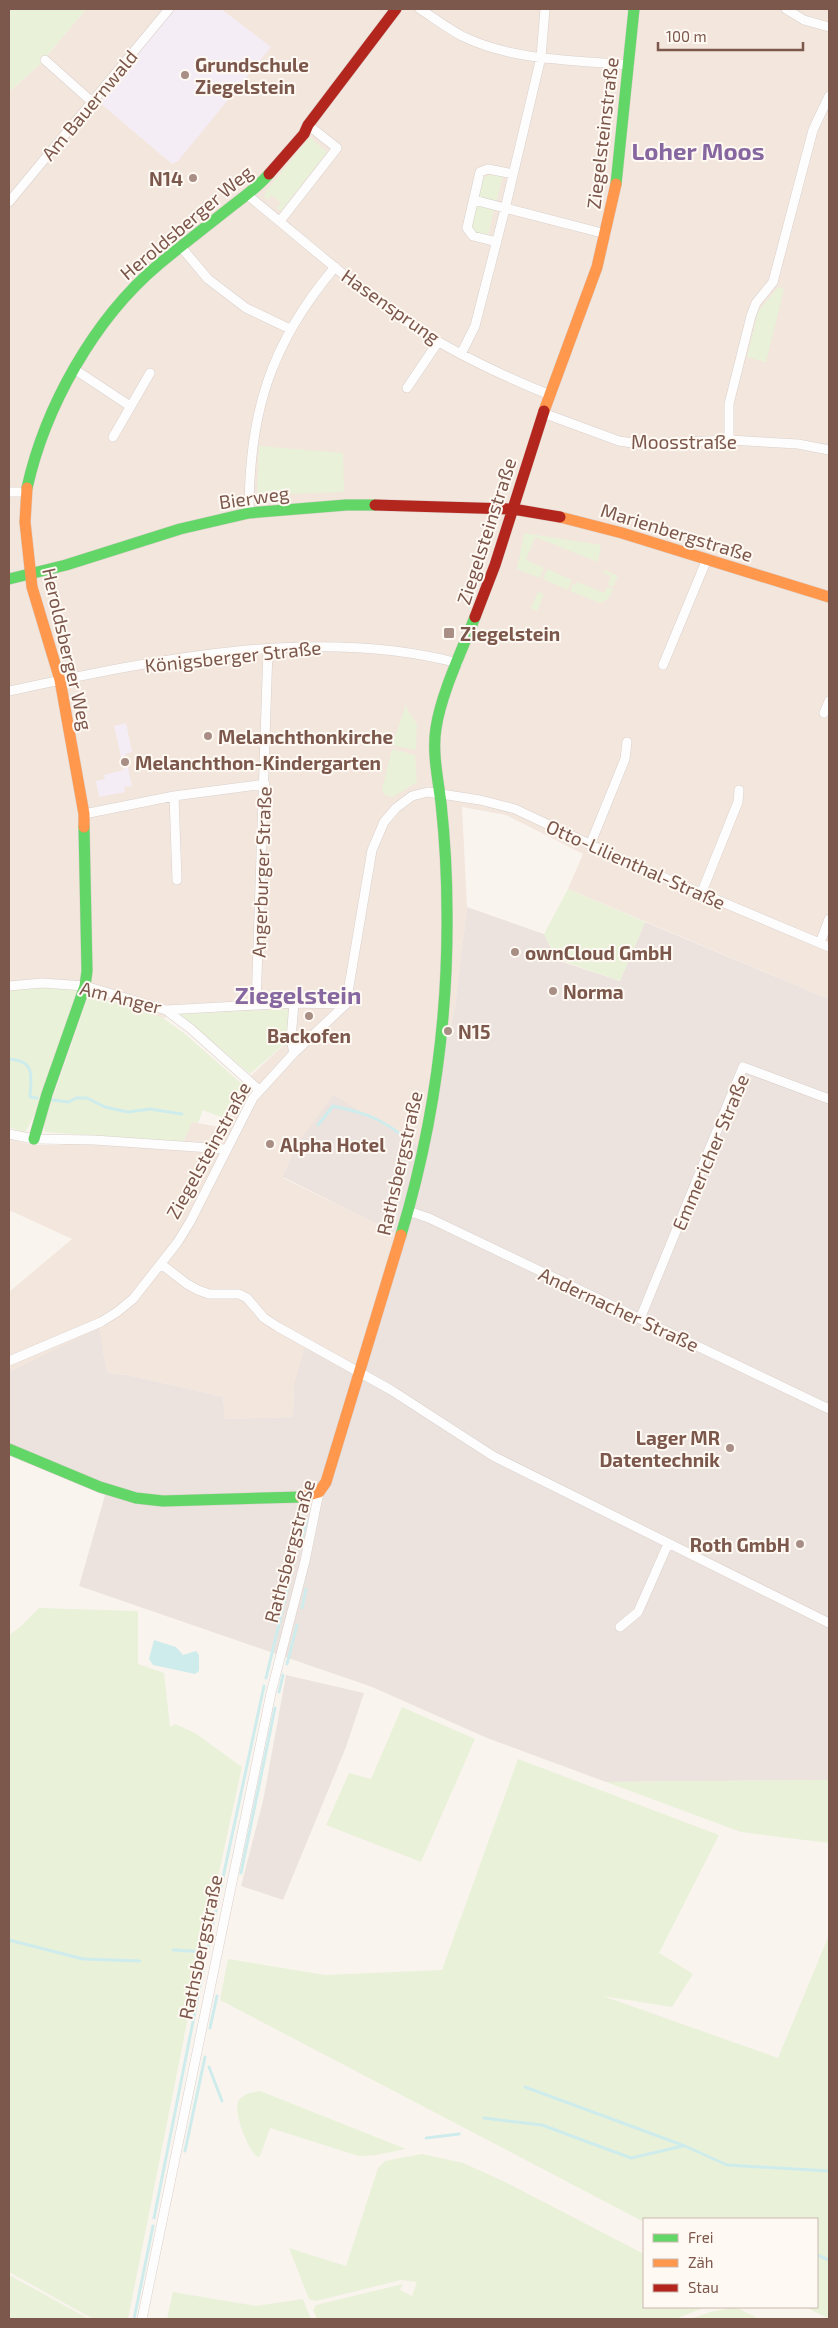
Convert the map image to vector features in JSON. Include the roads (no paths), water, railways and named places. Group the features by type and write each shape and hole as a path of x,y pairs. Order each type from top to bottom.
{"street":[{"name":"Am Bauernwald","path":"9,202 169,9"},
{"name":"Heroldsberger Weg","path":"34,1139 47,1094 85,986 87,970 84,814 60,680 30,574 25,522 26,492 34,456 41,436 74,369 112,313 131,291 181,247 264,180 304,134 308,125 396,9"},
{"path":"420,9 469,39 497,49 541,57 629,65"},
{"path":"461,354 475,326 497,242 541,57 545,9"},
{"name":"Ziegelsteinstraße","path":"438,793 435,734 442,704 492,574 543,412 592,281 606,234 620,163 634,9"},
{"path":"786,9 804,20 829,27"},
{"path":"45,60 91,102"},
{"path":"728,440 729,404 750,316 756,303 773,282 813,130 829,96"},
{"path":"280,221 337,148 308,125"},
{"path":"497,242 473,236 467,228 480,172 488,169 513,174"},
{"name":"Hasensprung","path":"246,194 378,301 438,342 550,395"},
{"path":"474,200 606,234"},
{"path":"181,247 208,278 246,308 290,329"},
{"path":"248,512 253,431 272,369 290,329 304,306 335,267"},
{"path":"407,388 438,342"},
{"path":"74,369 130,406"},
{"path":"113,437 150,373"},
{"name":"Moosstraße","path":"543,412 619,441 639,444 728,440 798,444 829,450"},
{"path":"9,492 26,492"},
{"name":"Bierweg","path":"9,579 180,529 248,512 346,505 513,509"},
{"name":"Marienbergstraße","path":"513,509 586,523 829,597"},
{"path":"663,666 707,559"},
{"name":"Königsberger Straße","path":"9,691 137,665 268,649 358,646 404,652 458,663"},
{"name":"Angerburger Straße","path":"256,1005 265,784 268,649"},
{"path":"824,713 829,701"},
{"path":"590,845 625,759 627,742"},
{"path":"84,814 174,796 265,784"},
{"path":"701,894 738,802 739,790"},
{"path":"346,1004 366,874 376,836 384,822 406,800 421,793 438,793"},
{"name":"Otto-Lilienthal-Straße","path":"438,793 480,800 514,809 701,894 829,947"},
{"name":"Rathsbergstraße","path":"142,2319 271,1693 305,1561 319,1492 328,1477 408,1211 432,1098 445,975 446,860 438,793"},
{"path":"174,796 177,880"},
{"path":"820,943 829,919"},
{"name":"Am Anger","path":"9,986 42,983 85,986 166,1010 294,1003 346,1004"},
{"path":"294,1003 291,1039 294,1053"},
{"name":"Ziegelsteinstraße","path":"9,1361 101,1322 117,1312 132,1299 161,1264 190,1222 226,1149 259,1090 294,1053 346,1004"},
{"path":"166,1010 191,1029 259,1090"},
{"name":"Emmericher Straße","path":"640,1319 743,1067 829,1099"},
{"path":"9,1134 34,1139 94,1140 226,1149"},
{"name":"Andernacher Straße","path":"408,1211 429,1218 829,1409"},
{"path":"161,1264 198,1290 222,1295 239,1294 247,1298 264,1318 278,1327 359,1374 391,1390 493,1456 829,1623"},
{"path":"9,1449 114,1492 148,1500 292,1498 319,1492"},
{"path":"620,1627 638,1612 668,1544"}],"water":[{"path":"154,1640 176,1647 183,1655 196,1651 199,1655 199,1671 195,1674 153,1665 149,1659"}],"waterway":[{"path":"9,1059 18,1060 28,1066 31,1076 30,1097 37,1098"},
{"path":"52,1100 69,1102 76,1098 87,1098 105,1107 128,1112 150,1109 182,1114"},
{"path":"318,1125 333,1106 375,1118 412,1143"},
{"path":"299,1547 307,1520"},
{"path":"266,1678 292,1570"},
{"path":"302,1608 306,1589"},
{"path":"287,1664 297,1625"},
{"path":"279,1692 283,1675"},
{"path":"173,1950 207,1952 264,1686"},
{"path":"241,1873 275,1708"},
{"path":"9,1940 83,1959 140,1961"},
{"path":"154,2218 204,1966"},
{"path":"210,2028 217,1996"},
{"path":"185,2151 205,2057"},
{"path":"209,2067 222,2101"},
{"path":"525,2087 685,2146 727,2165 829,2171"},
{"path":"484,2118 542,2125 631,2158 683,2146"},
{"path":"426,2138 459,2134"},
{"path":"134,2319 153,2226"},
{"path":"818,2255 829,2260"}],"place":[{"name":"Grundschule Ziegelstein","path":"185,75"},
{"name":"N14","path":"193,178"},
{"name":"Ziegelstein","path":"449,633"},
{"name":"Melanchthonkirche","path":"208,736"},
{"name":"Melanchthon-Kindergarten","path":"125,762"},
{"name":"ownCloud GmbH","path":"515,952"},
{"name":"Norma","path":"553,991"},
{"name":"Backofen","path":"309,1016"},
{"name":"N15","path":"448,1031"},
{"name":"Alpha Hotel","path":"270,1144"},
{"name":"Lager MR Datentechnik","path":"730,1448"},
{"name":"Roth GmbH","path":"800,1544"}],"district":[{"name":"Loher Moos","path":"698,150"},
{"name":"Ziegelstein","path":"298,994"}]}
